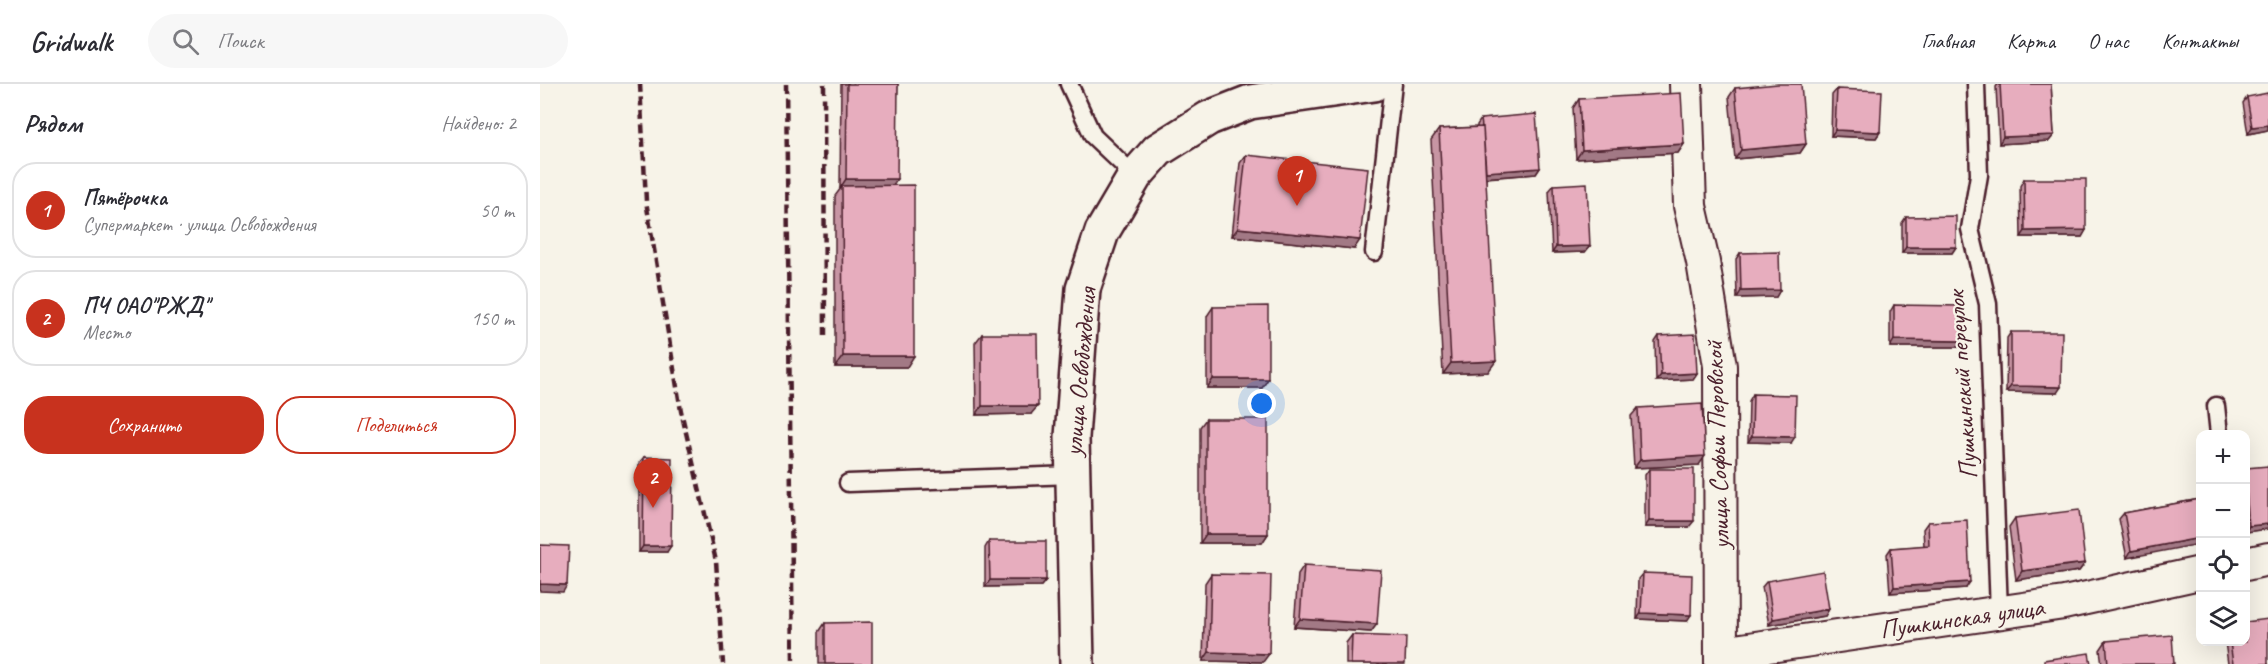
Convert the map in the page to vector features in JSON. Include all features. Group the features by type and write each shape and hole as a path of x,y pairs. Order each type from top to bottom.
{"main road":[{"name":"улица Освобождения","path":"1073,663 1072,436 1083,289 1102,232 1135,176 1158,150 1209,118 1239,106 1310,92 1374,84"}],"street":[{"name":"улица Софьи Перовской","path":"1686,84 1690,206 1703,262 1720,366 1721,658"},
{"path":"2250,563 2268,559"},
{"name":"Пушкинская улица","path":"1721,658 2064,603 2196,574"}],"lane":[{"path":"1069,84 1093,136 1135,176"},
{"path":"1374,252 1393,84"},
{"name":"Пушкинский переулок","path":"1976,84 1979,175 1970,229 1988,304 1999,612"},
{"path":"2216,406 2218,430"},
{"path":"848,483 1073,475"}],"building":[{"path":"847,84 898,84 897,179 846,179"},
{"path":"1801,84 1806,144 1741,150 1735,88"},
{"path":"2000,84 2051,84 2054,135 2003,137"},
{"path":"1837,89 1882,91 1880,132 1835,130"},
{"path":"1681,93 1684,144 1582,150 1579,99"},
{"path":"2268,93 2268,125 2252,127 2247,97"},
{"path":"1536,114 1540,168 1486,172 1481,119"},
{"path":"1483,127 1496,361 1451,363 1439,129"},
{"path":"1246,155 1368,168 1360,240 1238,228"},
{"path":"2024,179 2086,179 2086,230 2025,231"},
{"path":"1587,183 1590,246 1556,247 1554,185"},
{"path":"914,185 914,356 843,356 842,186"},
{"path":"1956,216 1956,247 1906,247 1906,217"},
{"path":"1779,252 1780,290 1741,291 1740,253"},
{"path":"1894,305 1963,306 1963,341 1894,340"},
{"path":"1268,306 1268,379 1213,379 1213,307"},
{"path":"2011,332 2062,332 2061,387 2011,386"},
{"path":"982,334 1037,334 1038,406 982,406"},
{"path":"1695,334 1697,373 1661,375 1659,336"},
{"path":"1753,394 1796,395 1795,437 1752,436"},
{"path":"1702,404 1705,456 1640,460 1638,408"},
{"path":"1206,419 1268,419 1268,534 1206,534"},
{"path":"644,457 672,458 671,546 643,546"},
{"path":"2268,466 2268,524 2250,526 2250,468"},
{"path":"1649,469 1694,469 1694,521 1649,521"},
{"path":"2196,500 2196,539 2131,551 2124,513"},
{"path":"2079,510 2085,563 2022,571 2015,518"},
{"path":"1967,520 1970,582 1894,587 1891,548 1929,545 1928,522"},
{"path":"989,541 1046,541 1046,580 990,580"},
{"path":"540,545 569,546 567,585 540,584"},
{"path":"1304,565 1381,570 1377,624 1300,619"},
{"path":"1823,571 1829,609 1773,619 1767,581"},
{"path":"1643,573 1692,575 1691,615 1641,613"},
{"path":"1211,574 1271,575 1269,654 1209,652"},
{"path":"2268,619 2268,664 2233,664 2231,646 2250,646 2250,621"},
{"path":"872,622 872,664 825,664 825,623"},
{"path":"1352,635 1406,637 1405,664 1351,664"},
{"path":"2172,635 2174,664 2108,664 2106,641"},
{"path":"2089,653 2091,664 2044,664 2044,660"}],"railway":[{"path":"640,84 646,201 681,411 716,561 723,664"},
{"path":"786,84 793,664"},
{"path":"824,84 825,338"}],"place":[{"name":"Пятёрочка","path":"1297,206"},
{"name":"ПЧ ОАО\"РЖД\"","path":"653,508"}]}
